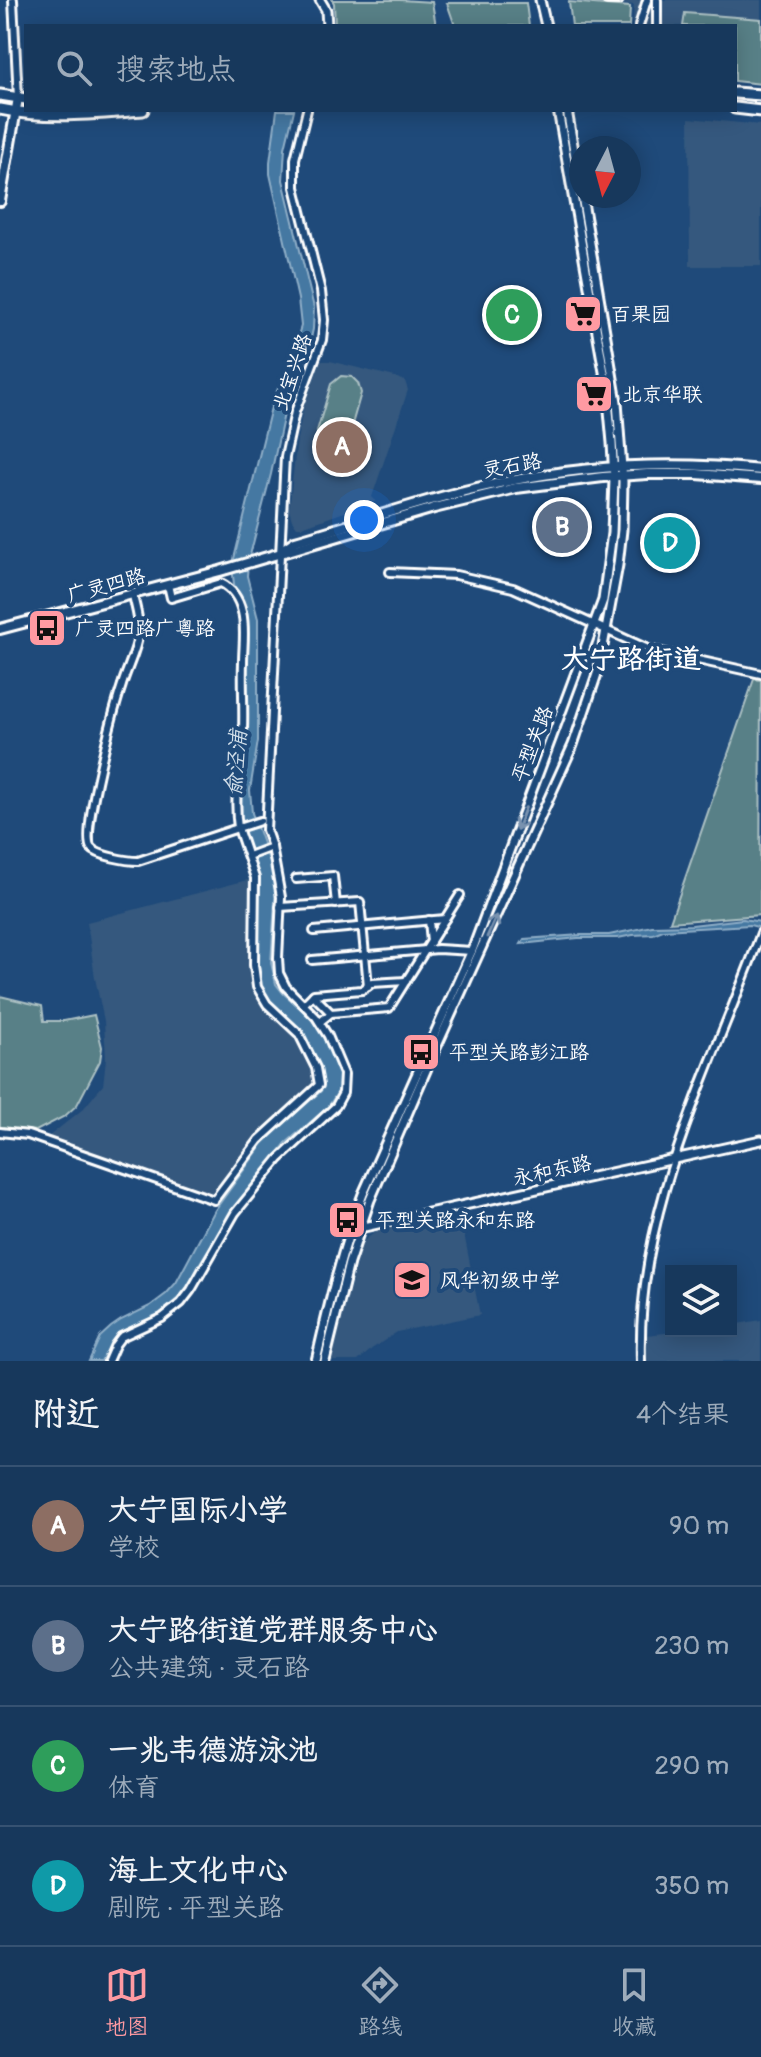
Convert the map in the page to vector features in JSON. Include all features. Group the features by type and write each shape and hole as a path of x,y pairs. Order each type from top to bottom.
{"main road":[{"path":"737,93 761,95"},
{"path":"0,95 22,98 16,113 0,201"},
{"path":"737,108 761,111"},
{"path":"0,109 16,113 61,115 110,112"},
{"name":"灵石路","path":"265,558 474,497 516,488 649,465 761,470"},
{"name":"灵石路","path":"618,471 761,479"},
{"name":"广灵四路","path":"0,629 265,558"}],"street":[{"path":"13,0 22,98"},
{"path":"320,0 326,10 327,24"},
{"path":"540,0 546,24"},
{"path":"607,0 619,0"},
{"path":"640,24 647,0"},
{"path":"657,0 657,24"},
{"name":"北宝兴路","path":"108,1361 121,1337 162,1318 181,1303 243,1203 279,1159 336,1106 344,1088 344,1074 320,1022 286,987 279,973 281,897 266,830 283,473 300,398 320,346 324,320 322,296 298,207 294,180 296,153 306,112"},
{"name":"平型关路","path":"316,1361 349,1230 472,951 603,600 618,471 607,389 558,112"},
{"name":"平型关路","path":"567,112 572,136"},
{"name":"平型关路","path":"325,1361 359,1228 431,1059 573,745 599,668 622,530 614,380 585,208"},
{"path":"390,572 456,575 513,588 648,649 761,674"},
{"path":"0,1132 28,1135 214,1200 259,1140 319,1085 316,1068 299,1034 267,1004 257,987 254,965 255,878 239,828 235,793 243,729 242,612 236,596 221,583 171,598 168,585"},
{"path":"133,595 140,628 121,688 90,816 89,845 94,851 127,861 138,861 260,821"},
{"path":"248,856 272,847"},
{"path":"296,879 333,876 336,904"},
{"path":"320,1022 331,1013 389,1008 460,895"},
{"path":"280,907 360,902 368,986"},
{"path":"314,931 445,919"},
{"path":"429,920 431,942"},
{"path":"641,1361 641,1310 646,1269 673,1159 761,934"},
{"path":"312,960 426,950 472,951"},
{"path":"304,1004 313,995 362,990 372,983 406,981"},
{"path":"313,995 331,1013"},
{"name":"永和东路","path":"349,1230 761,1140"}],"shaded area":[{"path":"566,0 761,0 761,19 685,13 683,24 633,24 634,5"},
{"path":"277,112 294,112 285,148 283,180 314,308 313,329 308,352 285,409 248,563 247,576 258,619 258,741 250,790 252,813 276,886 271,963 276,984 320,1029 341,1080 339,1090 328,1107 286,1143 229,1216 187,1290 159,1315 118,1333 101,1361 89,1361 100,1337 111,1327 150,1306 176,1283 215,1210 267,1138 321,1091 323,1085 318,1062 306,1040 265,995 259,982 260,879 238,816 242,606 232,567 272,403 301,326 270,162"},
{"path":"689,118 761,125 761,266 690,266"},
{"path":"321,361 395,377 405,381 408,390 372,497 376,501 297,527 289,510 297,439 304,406"},
{"path":"255,878 257,987 299,1034 316,1068 319,1085 259,1140 214,1200 43,1141 83,1109 103,1085 106,1059 104,1021 87,922"},
{"path":"743,919 761,922 761,928 750,925 663,930 618,938 578,938 521,944 524,939 609,935 652,926"},
{"name":"风华初级中学","path":"460,1213 480,1315 397,1332 358,1361 331,1361 361,1245 366,1239 377,1231"},
{"path":"761,1320 761,1361 647,1361 646,1335 665,1333 665,1337 737,1337 737,1324"}],"green space":[{"path":"332,0 432,2 436,24 335,24"},
{"path":"569,2 630,7 629,24 572,24"},
{"path":"447,3 526,3 529,24 454,24"},
{"path":"685,13 761,19 761,84 737,81 737,24 683,24"},
{"path":"341,376 352,377 361,393 347,442 334,451 322,446 317,431 331,384"},
{"path":"754,679 761,680 760,915 670,922"},
{"path":"0,996 42,1006 44,1021 94,1015 102,1047 100,1061 77,1105 65,1116 36,1131 0,1127"}],"place":[{"name":"百果园","path":"583,314"},
{"name":"一兆韦德游泳池","path":"512,315"},
{"name":"北京华联","path":"594,394"},
{"name":"大宁国际小学","path":"342,447"},
{"name":"大宁路街道党群服务中心","path":"562,527"},
{"name":"海上文化中心","path":"670,543"},
{"name":"广灵四路广粤路","path":"47,628"},
{"name":"平型关路彭江路","path":"421,1052"},
{"name":"平型关路永和东路","path":"347,1220"},
{"name":"风华初级中学","path":"412,1280"}],"district":[{"name":"大宁路街道","path":"631,658"}],"water label":[{"name":"俞泾浦","path":"235,763"}]}
